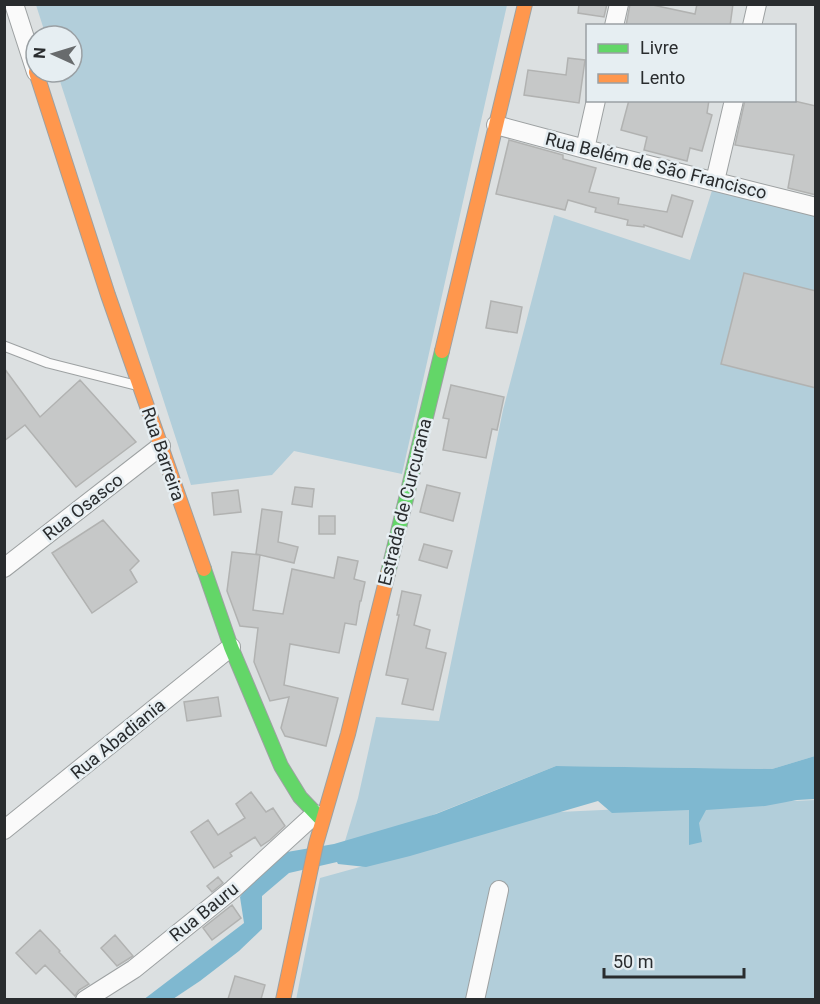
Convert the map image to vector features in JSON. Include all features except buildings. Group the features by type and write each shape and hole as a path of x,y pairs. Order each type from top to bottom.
{"main road":[{"name":"Estrada de Curcurana","path":"283,999 316,844 319,817 348,734 525,4"},
{"name":"Rua Barreira","path":"40,84 108,295 231,647 281,766 300,797 319,817"}],"street":[{"name":"Rua Barreira","path":"14,4 24,35"},
{"path":"614,24 618,4"},
{"path":"752,24 757,4"},
{"path":"585,149 596,102"},
{"path":"716,181 734,102"},
{"name":"Rua Belém de São Francisco","path":"496,125 816,207"},
{"name":"Rua Osasco","path":"4,568 161,446"},
{"name":"Rua Abadiania","path":"4,830 231,647"},
{"name":"Rua Bauru","path":"85,999 134,969 319,817"},
{"path":"475,999 499,891"}],"lane":[{"path":"4,346 48,363 140,386"}],"shaded area":[{"path":"36,5 507,5 402,474 294,451 272,475 191,485 61,84 84,84 84,24 42,24"},
{"path":"715,181 815,210 815,756 772,769 556,766 342,851 358,798 376,717 439,721 503,410 554,215 690,260"},
{"path":"815,800 815,999 296,1000 320,878 559,812"}],"water":[{"path":"815,756 815,799 765,806 706,810 699,823 702,842 689,845 689,810 612,813 598,801 366,867 338,864 337,862 289,873 262,896 262,929 239,951 173,999 143,1000 244,923 240,897 257,872 287,852 334,844 436,814 556,766 772,769"}],"traffic: fast":[{"path":"388,573 442,351"},
{"path":"204,569 231,647 281,766 300,797 322,820"}],"traffic: slow":[{"path":"442,351 525,4"},
{"path":"40,84 108,295 204,569"},
{"path":"283,1000 316,844 348,734 388,573"}]}
